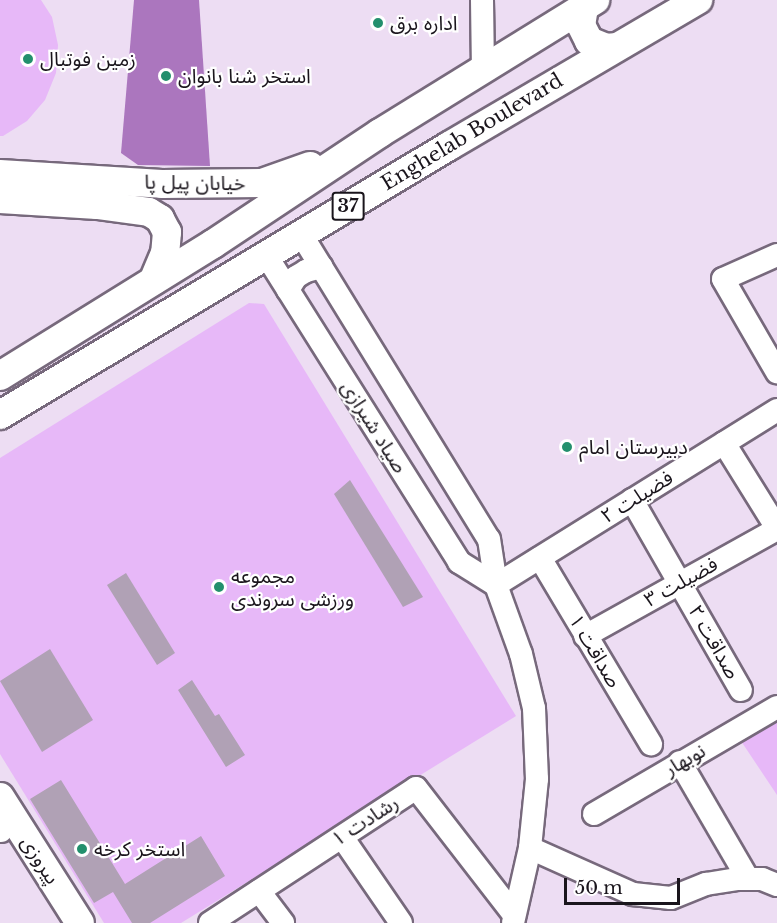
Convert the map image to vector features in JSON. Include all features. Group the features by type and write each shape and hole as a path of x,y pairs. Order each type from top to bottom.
{"main road":[{"name":"Enghelab Boulevard","path":"0,414 448,146 698,0"},
{"name":"37","path":"0,376 153,281 380,133 589,4"},
{"path":"589,4 581,25 589,41 606,48 615,47"},
{"path":"417,111 426,110 443,119 450,136 448,146"},
{"name":"خیابان پیل پا","path":"0,174 162,184 262,183 291,174 380,133"},
{"path":"160,219 168,206 166,190 162,184"},
{"name":"خیابان پیل پا","path":"0,199 97,205 149,212 160,219 167,232 165,253 153,281"},
{"name":"پیروزی","path":"0,797 80,923"},
{"name":"پیروزی","path":"0,831 58,923"}],"street":[{"path":"482,0 483,70"},
{"name":"صیاد شیرازی","path":"301,234 489,539 496,585 521,654 534,708 537,779 530,848 514,919"},
{"name":"صیاد شیرازی","path":"266,255 459,562 496,585"},
{"path":"777,255 723,279 777,372"},
{"path":"288,290 296,277 306,271 321,267"},
{"name":"فضیلت ۲","path":"496,585 777,410"},
{"path":"724,443 777,529"},
{"name":"صداقت ۲","path":"632,500 741,690"},
{"name":"فضیلت ۳","path":"585,636 777,529"},
{"name":"صداقت ۱","path":"540,558 651,744"},
{"name":"نوبهار","path":"594,814 777,707"},
{"path":"680,762 748,879"},
{"name":"رشادت ۱","path":"210,923 416,788 514,919"},
{"path":"342,837 401,923"},
{"path":"530,848 633,894 671,898 706,884 748,879 762,879 777,885"},
{"path":"259,891 283,923"}],"shaded area":[{"name":"زمین فوتبال","path":"0,0 41,0 52,17 58,45 56,73 45,100 27,121 3,136 0,136"},
{"name":"استخر شنا بانوان","path":"134,0 199,0 210,166 138,165 121,153"},
{"name":"مجموعه ورزشی سروندی","path":"249,303 264,304 516,716 181,923 104,923 0,754 0,458"},
{"path":"777,717 777,795 739,738"}],"building":[{"path":"350,480 423,597 403,607 334,494"},
{"path":"126,573 175,653 157,665 107,585"},
{"path":"50,649 93,720 42,752 0,681"},
{"path":"192,680 215,716 219,714 245,755 226,767 178,690"},
{"name":"استخر کرخه","path":"61,780 125,884 201,836 225,876 150,923 132,923 113,892 94,903 30,799"}],"place":[{"name":"اداره برق","path":"378,23"},
{"name":"زمین فوتبال","path":"28,59"},
{"name":"استخر شنا بانوان","path":"166,76"},
{"name":"دبیرستان امام","path":"567,447"},
{"name":"مجموعه ورزشی سروندی","path":"219,587"},
{"name":"استخر کرخه","path":"82,849"}]}
